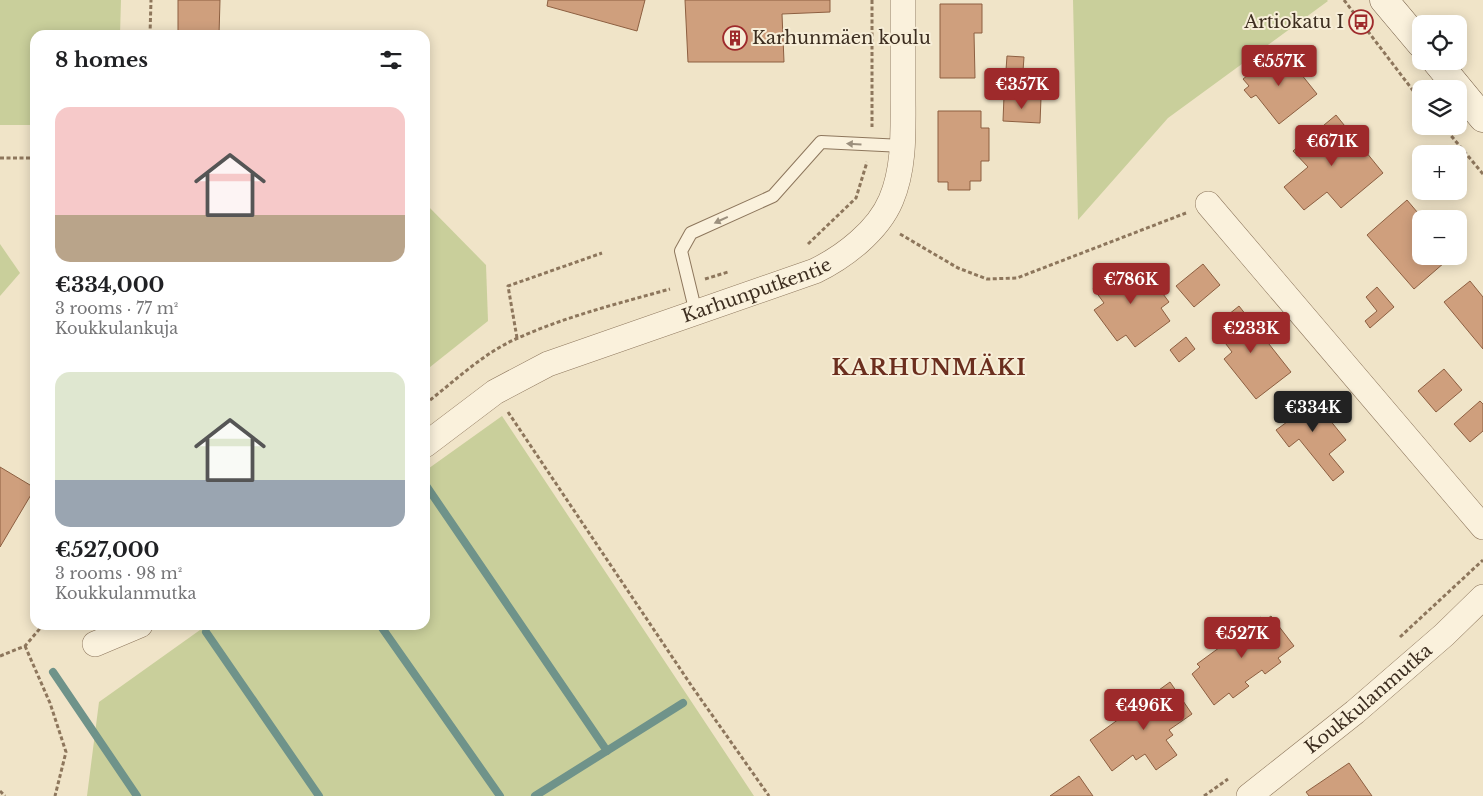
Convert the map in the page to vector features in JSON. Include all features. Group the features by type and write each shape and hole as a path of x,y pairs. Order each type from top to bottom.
{"street":[{"name":"Karhunputkentie","path":"430,441 495,392 548,364 815,271 835,262 854,247 878,222 891,201 899,176 903,146 903,0"},
{"path":"1384,0 1412,33"},
{"path":"1443,70 1483,118"},
{"path":"1208,204 1483,527"},
{"name":"Koukkulanmutka","path":"1252,795 1355,712 1444,635 1483,597"},
{"path":"95,644 128,630"}],"lane":[{"path":"696,313 681,251 691,233 773,196 821,142 903,146"}],"path":[{"path":"150,30 151,0"},
{"path":"1344,0 1412,88"},
{"path":"1450,135 1483,174"},
{"path":"0,158 30,158"},
{"path":"878,222 958,268 987,279 1017,278 1208,204"},
{"path":"517,338 508,286 602,253"},
{"path":"477,362 495,392 693,688 769,796"},
{"path":"1398,639 1483,560"},
{"path":"0,656 25,646 39,630"},
{"path":"25,646 50,703 66,752 55,796"},
{"path":"1204,796 1229,779"},
{"path":"0,791 5,796"}],"green space":[{"path":"0,0 121,0 120,30 30,30 30,125 0,125"},
{"path":"1073,0 1328,1 1168,118 1078,220"},
{"path":"430,208 486,265 488,321 430,367"},
{"path":"0,244 20,273 0,296"},
{"path":"502,416 754,796 87,796 99,702 200,630 430,630 430,467"}],"building":[{"path":"178,0 220,0 219,30 178,30"},
{"path":"548,0 645,0 637,31 547,6"},
{"name":"Karhunmäen koulu","path":"685,0 830,0 830,12 782,14 784,62 688,62"},
{"path":"940,4 982,4 982,33 974,33 975,78 940,78"},
{"path":"1281,49 1317,94 1279,124 1256,95 1251,98 1244,90 1249,86 1243,79"},
{"path":"1007,56 1024,57 1023,71 1006,70"},
{"path":"1004,96 1041,98 1040,123 1003,121"},
{"path":"938,111 981,111 981,128 989,128 989,161 981,161 981,181 970,181 970,190 948,190 948,182 938,182"},
{"path":"1336,115 1383,173 1341,208 1327,192 1304,210 1284,187 1308,167 1293,151"},
{"path":"1407,200 1415,210 1412,210 1412,265 1442,265 1414,289 1367,235"},
{"path":"1203,264 1220,285 1194,307 1176,286"},
{"path":"1124,265 1131,275 1143,267 1169,302 1161,308 1170,321 1135,347 1126,335 1117,341 1094,310 1104,303 1093,288"},
{"path":"1470,281 1483,297 1483,349 1444,302"},
{"path":"1377,287 1394,307 1370,328 1365,321 1377,311 1366,297"},
{"path":"1239,306 1291,372 1256,399 1224,359 1232,352 1213,327"},
{"path":"1186,337 1195,349 1179,362 1170,350"},
{"path":"1444,369 1462,390 1436,412 1418,391"},
{"path":"1308,393 1346,440 1329,454 1344,472 1333,481 1299,439 1289,447 1276,430 1287,422 1281,415"},
{"path":"1480,401 1483,404 1483,431 1470,442 1454,424"},
{"path":"0,467 30,485 30,496 0,547"},
{"path":"1271,616 1294,646 1278,658 1281,662 1265,674 1262,670 1245,682 1249,686 1233,698 1229,693 1214,705 1192,674 1200,667 1197,664 1261,617 1264,621"},
{"path":"1170,682 1192,714 1169,730 1173,735 1166,740 1177,755 1156,770 1145,754 1136,760 1133,755 1112,771 1090,740"},
{"path":"1349,763 1372,796 1309,796 1306,792"},
{"path":"1079,776 1093,796 1050,796"}],"waterway":[{"path":"430,491 607,751"},
{"path":"384,630 500,796"},
{"path":"206,632 319,796"},
{"path":"53,672 137,796"},
{"path":"535,796 683,703"}],"place":[{"name":"Artiokatu I","path":"1361,22"},
{"name":"Karhunmäen koulu","path":"735,38"}],"district":[{"name":"KARHUNMÄKI","path":"929,367"}]}
